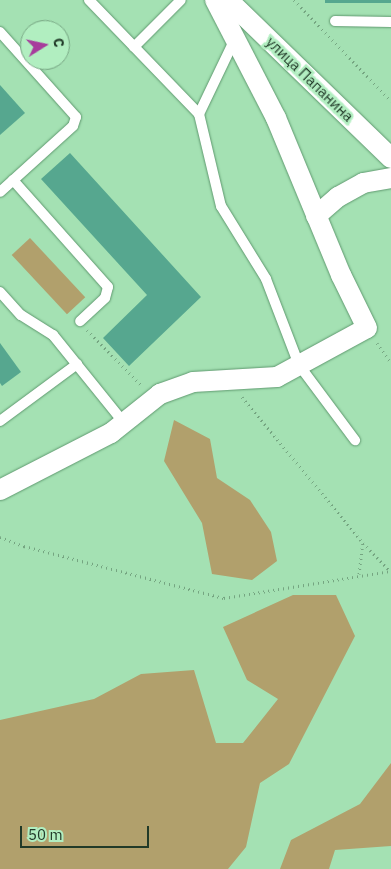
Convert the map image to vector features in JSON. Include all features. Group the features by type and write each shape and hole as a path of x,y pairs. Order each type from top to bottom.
{"street":[{"path":"0,490 111,433 160,394 193,382 229,381 277,376 367,328 316,216 276,118 216,0"},
{"name":"улица Папанина","path":"228,0 388,152"},
{"path":"316,216 338,197 364,183 391,178"}],"lane":[{"path":"89,0 199,114 221,206 266,279 299,365 355,440"},
{"path":"134,47 181,0"},
{"path":"335,21 391,22"},
{"path":"0,32 76,117 73,126 0,192"},
{"path":"199,114 235,39"},
{"path":"13,180 108,286 105,298 80,321"},
{"path":"0,292 21,315 46,328 124,423"},
{"path":"0,421 76,364"}],"path":[{"path":"294,0 391,100"},
{"path":"80,321 144,388"},
{"path":"367,328 391,363"},
{"path":"229,381 363,543 390,571"},
{"path":"0,537 24,546 224,598 358,574 390,571"},
{"path":"358,574 363,543"}],"shaded area":[{"path":"30,238 85,297 67,314 12,255"},
{"path":"174,420 210,439 217,478 250,500 271,532 277,561 252,580 212,574 202,523 164,461"},
{"path":"293,595 336,595 355,636 289,764 260,783 246,847 228,869 0,869 0,720 94,699 141,674 194,670 216,743 243,743 278,699 247,680 223,627"},
{"path":"391,763 391,846 335,850 329,869 280,869 291,840 360,804"}],"building":[{"path":"325,0 391,0 391,3 325,3"},
{"path":"0,85 25,113 0,135"},
{"path":"70,153 201,297 129,366 103,338 147,295 41,179"},
{"path":"0,343 21,372 2,386 0,383"}]}
